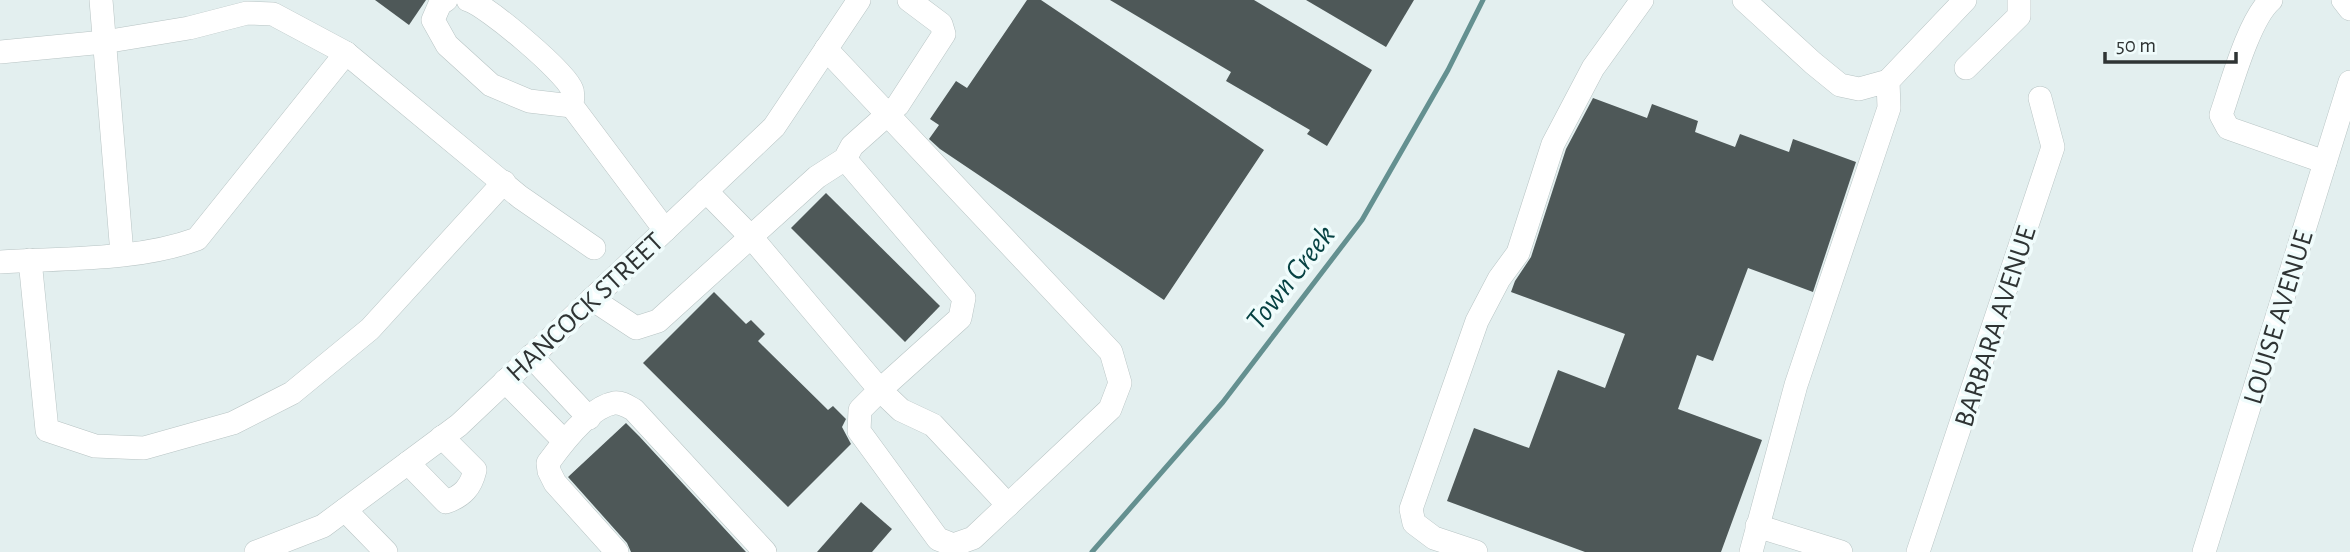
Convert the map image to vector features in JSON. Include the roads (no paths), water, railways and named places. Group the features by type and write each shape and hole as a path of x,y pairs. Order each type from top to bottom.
{"street":[{"path":"101,0 122,254"},
{"path":"446,0 440,4 433,20 447,44 491,85 529,101 572,106"},
{"path":"468,0 475,2 506,25 566,78 573,91 572,106 665,230"},
{"name":"HANCOCK STREET","path":"256,552 323,526 459,425 774,127 859,0"},
{"path":"592,299 636,328 658,321 817,177 845,159 852,146 898,105 944,34 941,24 909,0"},
{"path":"1476,552 1434,538 1414,523 1411,509 1477,321 1499,279 1518,253 1553,144 1593,68 1642,0"},
{"path":"1744,0 1813,64 1840,85 1859,89 1888,80 1965,0"},
{"path":"1966,68 2019,16 2019,0"},
{"path":"2271,0 2263,6 2249,38 2221,115 2228,128 2325,162"},
{"path":"2343,0 2350,9"},
{"path":"0,52 104,41 189,28 247,13 273,14 346,53 503,183 594,248"},
{"path":"826,49 1111,352 1119,383 1110,409 973,538 954,545 938,539 859,432 860,411 960,318 964,298 845,159"},
{"path":"0,262 122,254 173,248 197,239 346,53"},
{"path":"1751,552 1796,386 1889,108 1888,80"},
{"name":"LOUISE AVENUE","path":"2204,552 2350,82"},
{"name":"BARBARA AVENUE","path":"1918,552 2053,147 2040,98"},
{"path":"30,260 47,430 95,446 144,448 233,423 292,393 370,329 503,183"},
{"path":"706,191 752,238 880,390 901,410 933,425 1009,505"},
{"path":"531,356 589,418"},
{"path":"505,381 565,441"},
{"path":"617,552 555,483 548,463 565,441 602,407 622,403 634,410 765,552"},
{"path":"408,463 446,502 458,498 473,481 475,470 442,437"},
{"path":"345,510 386,552"},
{"path":"1757,526 1842,552"}],"waterway":[{"name":"Town Creek","path":"1092,552 1223,402 1362,220 1448,70 1483,0"}]}
